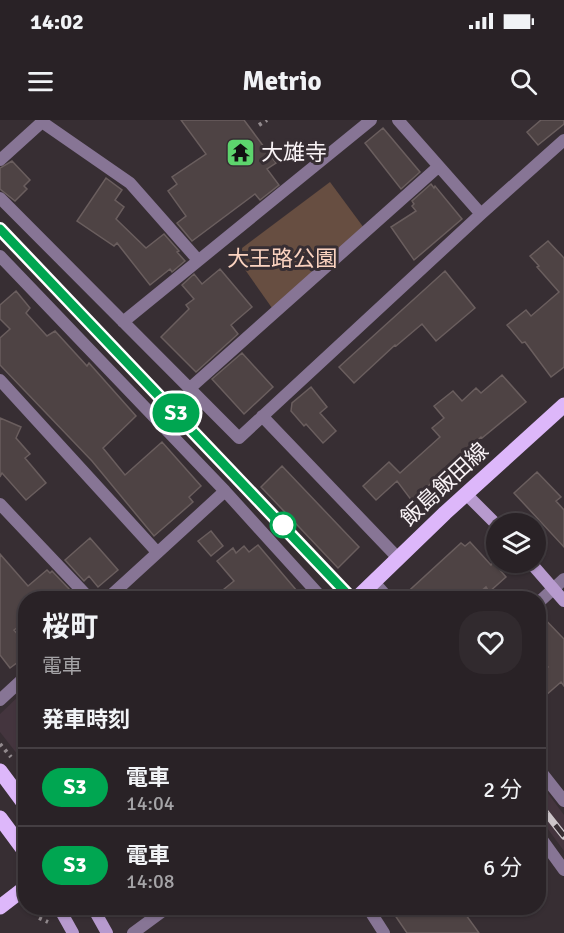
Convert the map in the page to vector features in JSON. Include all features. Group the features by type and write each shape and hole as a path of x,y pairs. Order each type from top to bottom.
{"main road":[{"name":"飯島飯田線","path":"364,591 564,405"},
{"path":"0,771 18,795"},
{"path":"0,818 18,842"},
{"path":"0,908 18,893"}],"street":[{"path":"123,322 371,120"},
{"path":"398,120 481,214"},
{"path":"0,160 42,122 130,183 198,260"},
{"path":"0,198 239,438 481,214 564,141"},
{"path":"189,388 438,167"},
{"path":"0,256 225,491 316,591"},
{"path":"0,380 157,552"},
{"path":"262,416 398,558"},
{"path":"115,591 225,491"},
{"path":"466,494 486,514"},
{"path":"0,504 82,591"},
{"path":"539,573 564,602"},
{"path":"546,595 564,579"},
{"path":"374,582 381,591"},
{"path":"0,700 18,683"},
{"path":"546,778 564,801"},
{"path":"546,845 564,870"},
{"path":"63,915 74,933"},
{"path":"97,915 107,933"},
{"path":"133,933 157,915"},
{"path":"372,915 384,933"}],"path":[{"path":"259,125 267,120"}],"shaded area":[{"path":"18,697 18,755 0,732 0,714"},
{"path":"546,791 564,815 564,851 546,827"}],"green space":[{"name":"大王路公園","path":"330,182 364,228 272,308 234,254"}],"building":[{"path":"181,120 244,120 276,163 267,169 279,185 260,200 255,194 192,241 177,223 186,216 168,191 177,184 172,177 206,154"},
{"path":"541,120 564,120 564,124 538,145 527,132"},
{"path":"383,128 420,172 401,189 365,143"},
{"path":"12,161 30,180 24,186 27,189 15,201 0,189 0,168"},
{"path":"106,178 122,190 115,200 124,207 116,219 146,248 164,234 185,261 172,272 170,269 150,285 117,243 114,246 77,221"},
{"path":"431,184 462,219 414,260 391,227 416,211 412,206 414,204 412,201"},
{"path":"548,241 564,258 564,367 551,377 525,342 522,343 507,325 526,310 531,316 559,292 530,256"},
{"path":"220,269 252,307 231,325 238,334 196,372 161,337 189,309 186,305 194,299 182,285 194,274 202,284"},
{"path":"445,271 475,308 436,341 422,324 395,345 354,383 339,367"},
{"path":"16,291 30,308 26,313 47,336 55,331 87,366 89,363 136,416 103,448 125,475 162,442 201,486 189,497 193,502 154,536 92,461 0,365 0,338 10,329 0,319 0,305"},
{"path":"242,353 273,387 244,414 212,379"},
{"path":"502,375 526,402 481,437 412,501 397,481 376,500 363,486 389,462 400,473 440,437 432,428 444,418 434,406 453,391 462,401 476,388 481,393"},
{"path":"311,387 327,407 320,413 336,431 323,443 291,411 292,403"},
{"path":"0,418 21,427 16,438 30,454 25,458 46,483 26,500 2,473 0,477"},
{"path":"282,466 359,547 338,568 261,487"},
{"path":"537,472 561,497 556,501 564,510 564,547 546,528 546,513 533,513 514,493"},
{"path":"211,531 223,546 211,556 198,541"},
{"path":"90,538 118,570 98,587 89,576 84,581 65,560"},
{"path":"470,542 486,560 486,573 503,573 506,577 490,591 486,587 481,591 409,591 461,543 465,546"},
{"path":"258,545 297,591 222,591 234,581 217,561 233,548 236,553 244,546 249,552"},
{"path":"0,554 28,586 47,570 50,573 52,571 71,591 18,591 18,627 14,630 18,635 18,662 10,668 0,655"},
{"path":"546,620 564,639 564,686 561,682 546,695 546,669 548,667 546,665"},
{"path":"395,915 466,915 479,933 407,933"}],"railway":[{"path":"0,228 344,591"},
{"path":"546,813 564,836"}],"train":[{"name":"S3","path":"0,229 344,591"}],"place":[{"name":"大雄寺","path":"240,152"}]}
